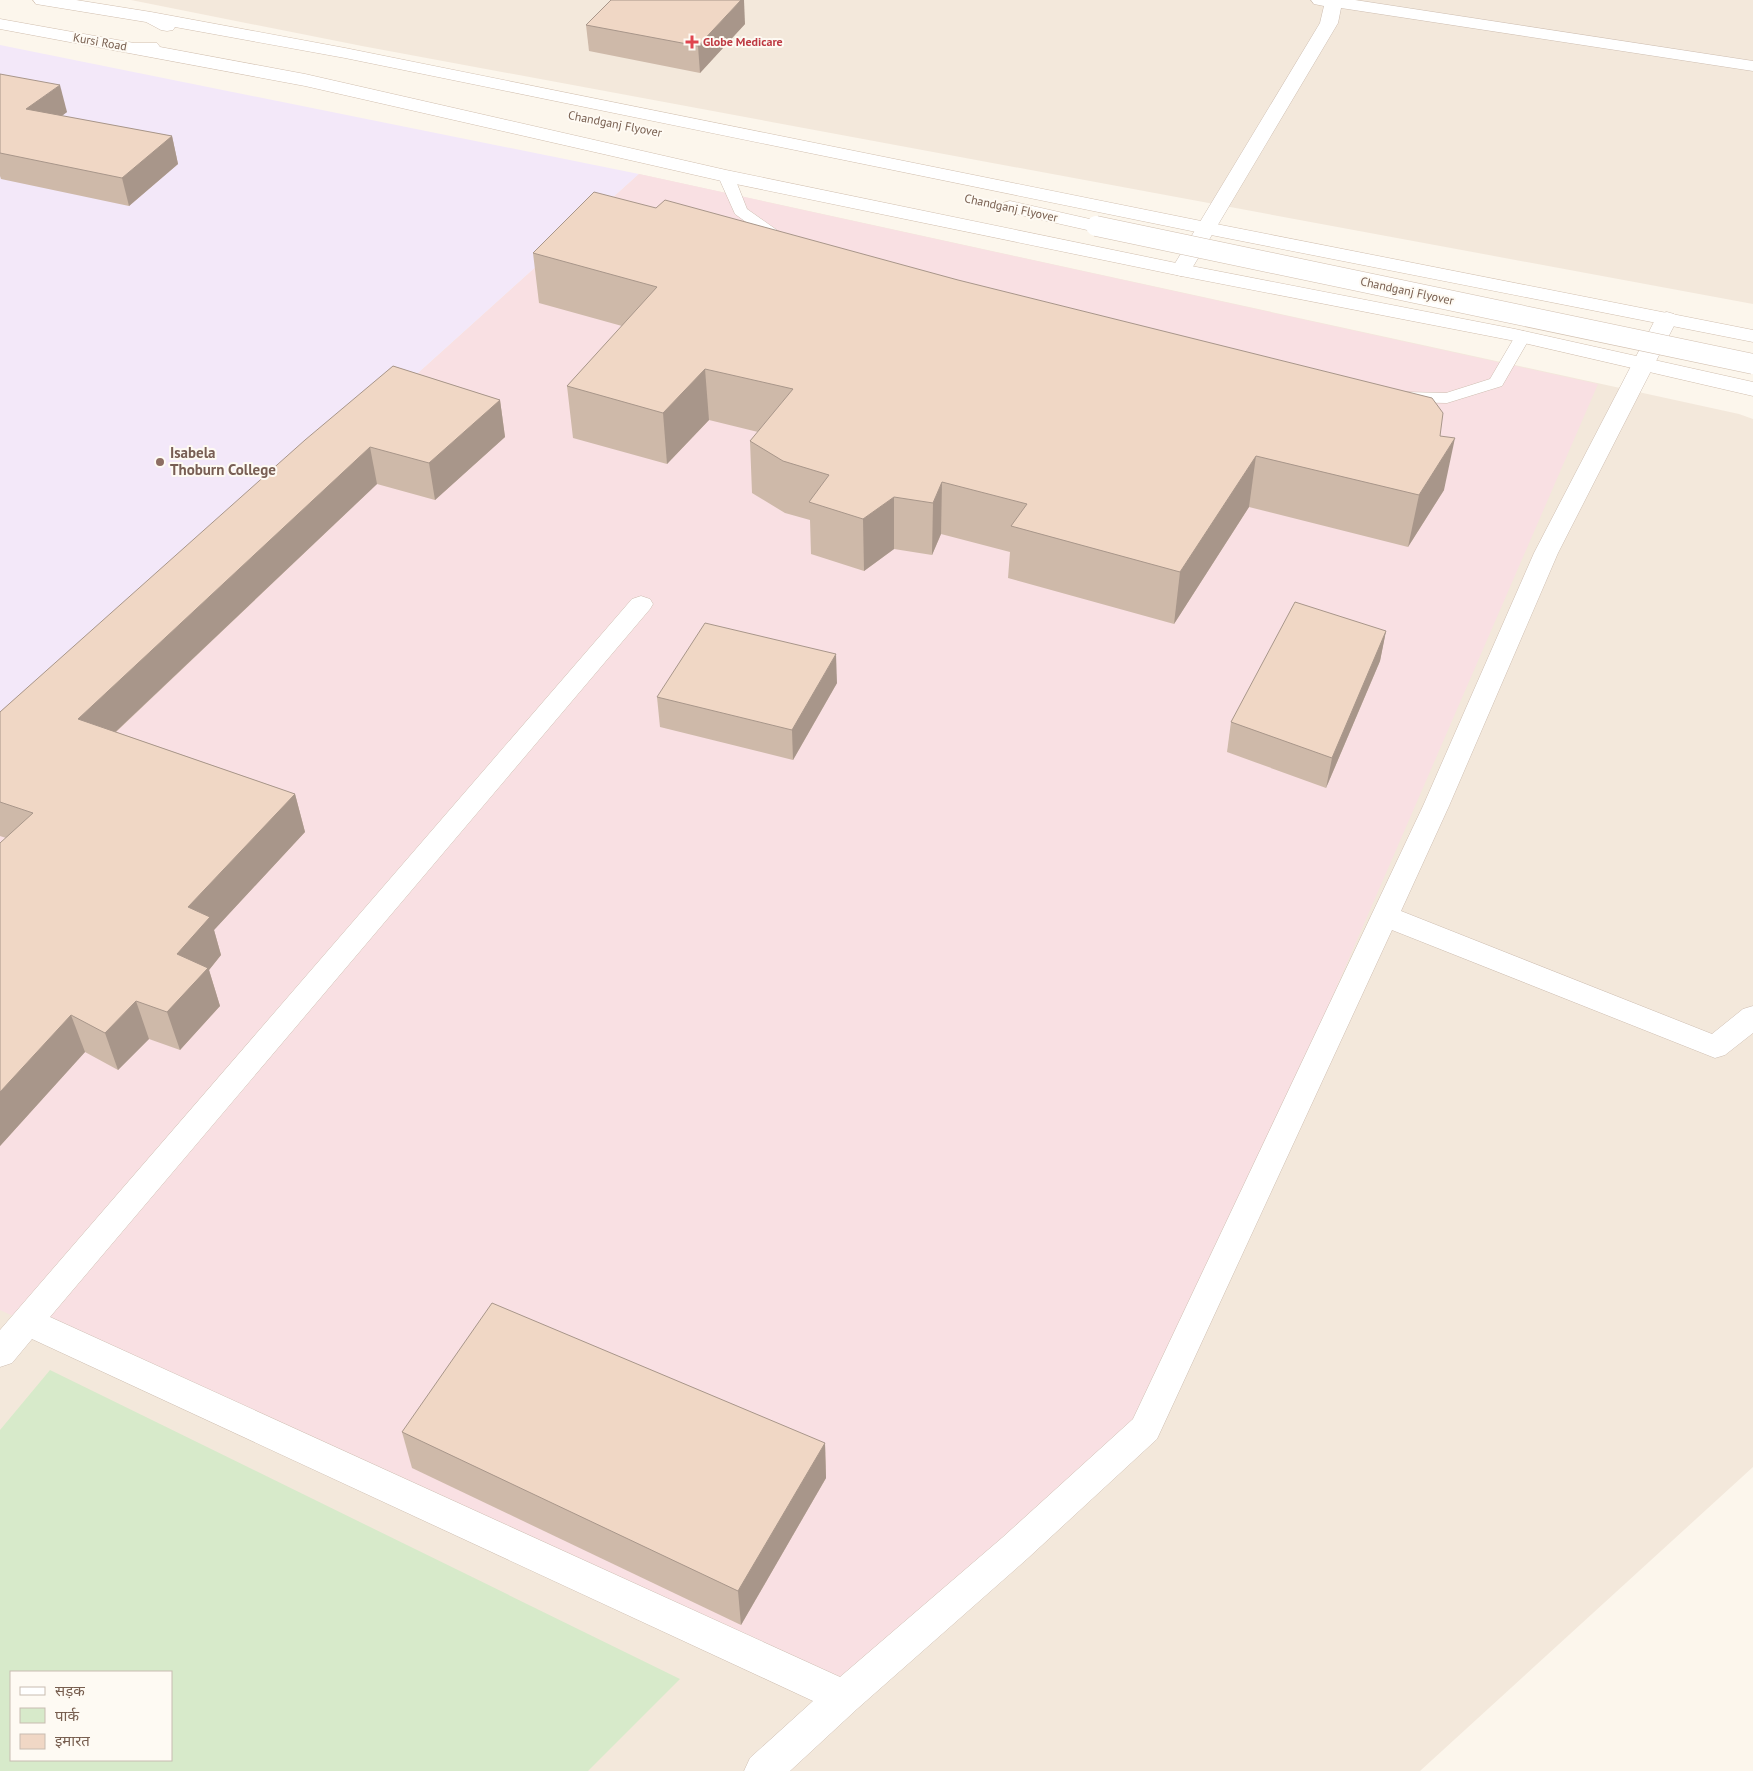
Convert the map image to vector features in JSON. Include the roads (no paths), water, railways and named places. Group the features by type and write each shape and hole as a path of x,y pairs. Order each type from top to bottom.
{"street":[{"name":"Kursi Road","path":"42,0 152,17 200,44"},
{"path":"1181,270 1329,23 1329,1 1753,66"},
{"path":"152,17 345,53 1206,228 1753,336"},
{"name":"Kursi Road","path":"0,24 134,48 200,44 394,82"},
{"path":"134,48 305,80 726,176 1181,270 1523,336 1753,389"},
{"name":"Chandganj Flyover","path":"414,86 618,124 930,190"},
{"name":"Chandganj Flyover","path":"989,203 1753,364"},
{"path":"763,1771 844,1697 1016,1548 1145,1429 1436,806 1546,554 1667,318"},
{"path":"0,1353 641,604"},
{"path":"1384,916 1715,1047 1753,1016"},
{"path":"28,1322 844,1697"}],"lane":[{"path":"726,176 740,211 800,254"},
{"path":"1389,397 1447,398 1496,382 1523,336"}],"place":[{"name":"Globe Medicare","path":"692,42"},
{"name":"Isabela Thoburn College","path":"160,462"}]}
